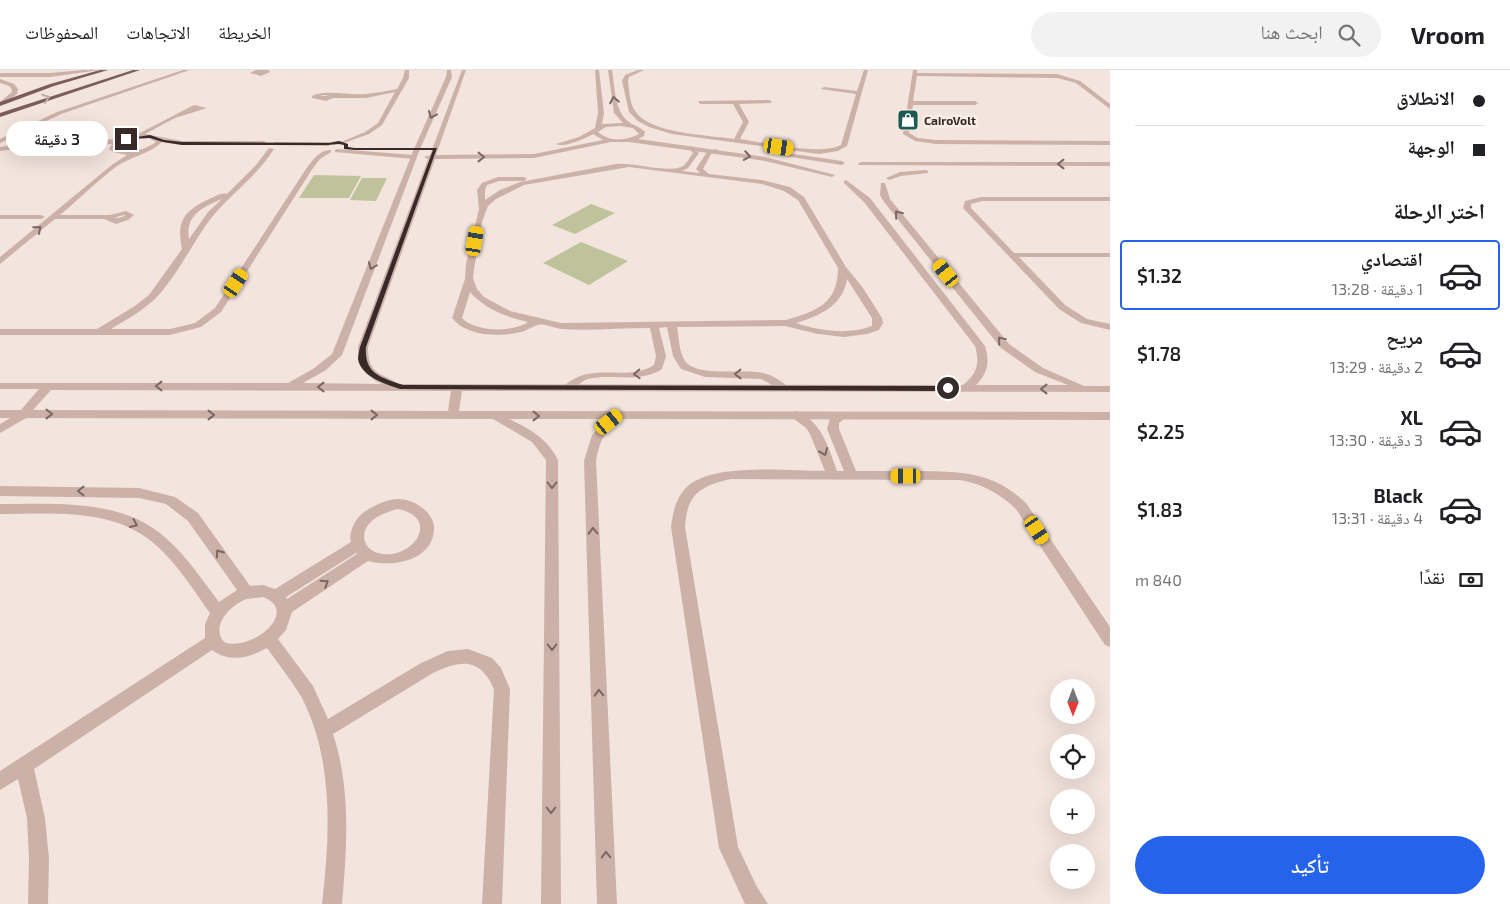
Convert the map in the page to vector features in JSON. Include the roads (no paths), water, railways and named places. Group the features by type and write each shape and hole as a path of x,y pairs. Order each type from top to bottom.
{"main road":[{"path":"1,104 52,85 106,70"},
{"path":"0,115 52,96 138,70"}],"street":[{"path":"0,75 50,75 98,70"},
{"path":"0,140 75,107 188,70"},
{"path":"255,70 253,74 268,72 265,70"},
{"path":"0,332 157,332 184,329 198,325 218,310 310,167 318,158 331,149 344,146 380,124 406,78 407,70"},
{"path":"286,387 314,374 325,367 337,355 416,153 449,77 450,70"},
{"path":"402,387 369,372 362,360 363,347 464,70"},
{"path":"597,70 602,113 597,135 612,140"},
{"path":"610,70 617,113 628,125"},
{"path":"647,70 640,70 628,76 625,80 631,111 636,117 651,126 664,130 736,141 745,145 842,163 1110,164"},
{"path":"540,147 571,141 611,124 628,125 640,129 642,132 745,145 819,152 840,149 844,146 866,70"},
{"path":"1110,107 1078,82 1057,76 915,72 906,134 917,140 936,142 1110,143"},
{"path":"0,81 12,85 16,89 15,93 1,104"},
{"path":"824,89 859,93"},
{"path":"332,96 383,96 399,90"},
{"path":"383,96 392,103"},
{"path":"700,102 770,102"},
{"path":"735,102 746,122 736,141"},
{"path":"911,103 975,103"},
{"path":"0,149 35,143 94,144 119,141 134,137 155,128 165,120 191,111"},
{"path":"152,148 159,142 153,133 155,128"},
{"path":"20,130 24,138 35,143"},
{"path":"630,140 642,135 642,132"},
{"path":"134,137 182,143 264,143 273,146 331,149 534,156 612,140 630,140 782,162 832,175 846,182 867,200 980,346 984,358 983,370 977,380 966,388"},
{"path":"0,250 110,160 113,149 119,141"},
{"path":"0,260 114,165 137,152 182,143"},
{"path":"238,143 259,153"},
{"path":"259,153 257,145 264,143"},
{"path":"94,144 137,152"},
{"path":"259,153 273,146"},
{"path":"98,332 142,305 158,290 201,226 235,189 261,150 273,146"},
{"path":"331,149 344,146 416,153"},
{"path":"492,149 527,148"},
{"path":"673,171 686,167 696,153 692,148"},
{"path":"434,153 445,149"},
{"path":"707,176 699,169 709,154 716,151"},
{"path":"832,175 831,168 842,163"},
{"path":"861,164 884,171 882,182 884,194 888,200 1005,346 1039,370 1088,389"},
{"path":"482,209 486,203 502,191 524,183 620,166 639,166 762,182 787,189 796,195 842,268 860,290 877,318 878,323 876,328 862,332 820,332 802,329 786,323"},
{"path":"882,182 907,173 930,171 1110,172"},
{"path":"535,322 531,327 520,331 474,329 465,327 459,323 457,318 469,280 482,209 481,190 487,182 504,179 547,179"},
{"path":"846,182 861,185"},
{"path":"186,248 184,228 188,218 235,189"},
{"path":"1110,199 981,199 968,203 967,208 1011,255 1071,314 1084,320 1110,327"},
{"path":"203,207 216,208"},
{"path":"0,217 41,217"},
{"path":"52,217 109,217"},
{"path":"184,228 201,226"},
{"path":"1011,255 1110,255"},
{"path":"469,280 476,293 490,305 510,315 535,322 561,326 786,323 802,319 829,305 842,288 842,268"},
{"path":"130,312 129,318 132,324 138,328 157,332"},
{"path":"58,332 130,312"},
{"path":"568,388 576,380 589,375 635,374 653,371 659,366 661,361 654,326"},
{"path":"672,326 679,360 684,366 703,373 762,376 774,381 783,388"},
{"path":"0,386 1110,389"},
{"path":"0,430 24,414 48,386"},
{"path":"453,415 456,387"},
{"path":"0,414 1110,416"},
{"path":"794,415 806,421 814,429 833,476"},
{"path":"493,416 536,437 548,450 552,460 551,904"},
{"path":"608,904 590,460 593,440 601,429 618,416"},
{"path":"841,416 834,421 833,429 852,476"},
{"path":"758,904 750,894 729,848 678,527 679,511 685,497 697,486 712,479 731,476 960,476 985,481 1010,494 1021,506 1110,640"},
{"path":"0,491 139,492 170,500 183,508 193,518 247,592"},
{"path":"402,504 418,509 428,524 427,534 422,543 414,551 403,557 390,560 378,559 362,550 356,536 358,526 374,511 385,506 402,504"},
{"path":"0,509 80,511 108,516 140,527 166,545 218,612"},
{"path":"276,596 362,550"},
{"path":"284,609 362,550"},
{"path":"263,591 276,596 284,609 283,619 278,630 269,639 249,650 238,652 219,648 214,642 211,632 212,622 218,612 231,600 247,592 263,591"},
{"path":"269,639 307,693 323,731 329,756 336,811 335,877 332,904"},
{"path":"0,781 214,642"},
{"path":"323,731 427,668 448,658 468,656 486,663 495,673 502,689 492,904"},
{"path":"24,765 36,818 39,859 38,904"}],"place":[{"name":"CairoVolt","path":"908,120"}]}
